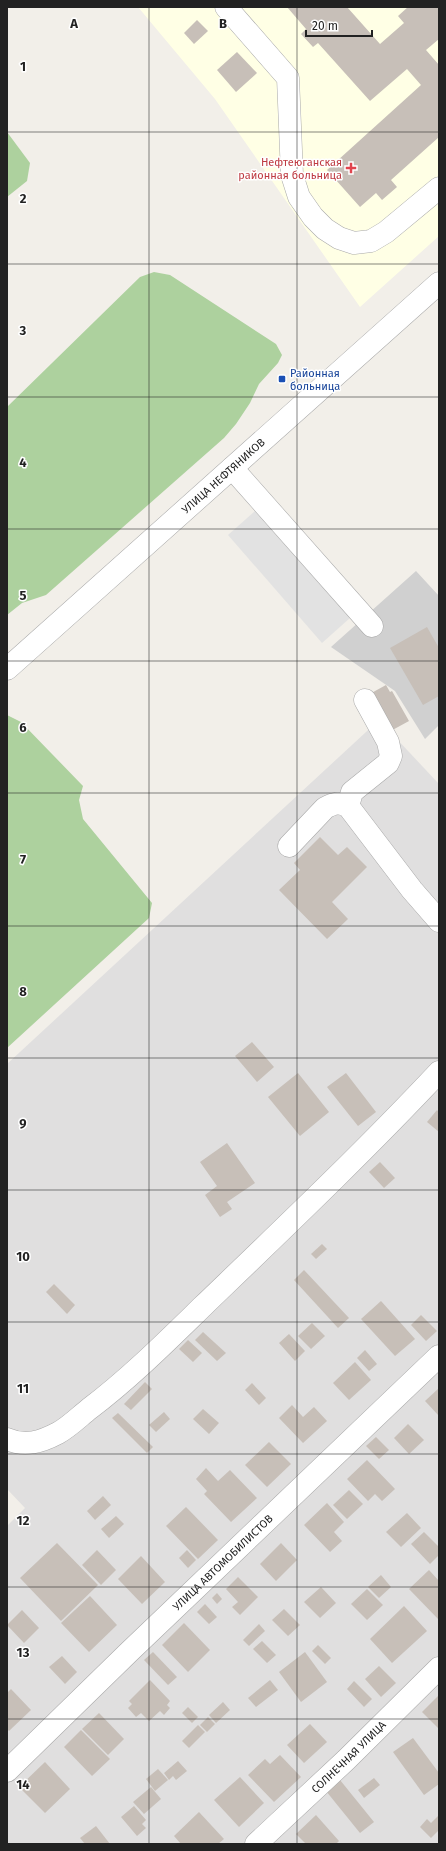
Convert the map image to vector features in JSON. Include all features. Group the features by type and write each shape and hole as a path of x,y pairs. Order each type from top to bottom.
{"street":[{"path":"226,7 288,78 292,175 299,197 325,229 339,238 354,243 371,241 386,232 439,188"},
{"name":"УЛИЦА НЕФТЯНИКОВ","path":"7,669 439,283"},
{"path":"232,468 372,626"},
{"path":"348,806 352,792 388,763 391,756 388,742 365,700"},
{"path":"288,846 325,808 340,802 348,806 412,890 439,921"},
{"path":"7,1439 16,1443 28,1444 39,1441 59,1432 104,1397 168,1340 337,1178 383,1133 439,1072"},
{"name":"УЛИЦА АВТОМОБИЛИСТОВ","path":"7,1771 129,1652 439,1356"},
{"name":"СОЛНЕЧНАЯ УЛИЦА","path":"256,1844 346,1760 439,1668"}],"shaded area":[{"name":"Нефтеюганская районная больница","path":"138,7 439,7 439,236 360,307 215,99"},
{"path":"255,511 350,618 322,643 228,535"},
{"path":"416,571 439,596 439,725 425,739 395,691 331,647"},
{"path":"379,720 439,784 439,1844 7,1844 7,1526 25,1508 7,1489 7,1064"}],"green space":[{"path":"7,132 30,163 27,181 7,197"},
{"path":"154,272 170,275 276,344 282,355 278,363 259,384 250,403 236,424 224,438 46,595 22,603 7,615 7,407 140,277"},
{"path":"7,715 21,722 83,786 79,800 83,819 152,903 149,918 7,1048"}],"building":[{"path":"287,7 347,7 380,44 404,23 398,16 408,7 439,7 439,39 426,50 439,65 439,137 391,180 397,187 382,200 376,193 360,207 327,170 421,85 407,69 370,101 318,43 313,47 301,34 306,29"},
{"path":"197,20 208,31 194,44 184,33"},
{"path":"237,52 257,73 236,92 217,70"},
{"path":"427,627 439,648 439,696 423,705 390,648"},
{"path":"386,685 390,692 392,691 409,721 387,733 366,696"},
{"path":"320,837 338,855 347,847 367,867 332,902 348,919 327,939 279,890 300,870 294,863"},
{"path":"252,1042 274,1067 257,1082 235,1056"},
{"path":"298,1073 329,1112 300,1136 268,1097"},
{"path":"346,1073 376,1112 358,1126 327,1087"},
{"path":"437,1110 439,1112 439,1132 427,1122"},
{"path":"227,1143 255,1183 227,1202 232,1209 220,1217 205,1195 217,1186 200,1162"},
{"path":"380,1162 395,1178 384,1188 369,1172"},
{"path":"322,1244 327,1249 316,1259 311,1254"},
{"path":"304,1270 349,1318 338,1328 294,1280"},
{"path":"54,1284 75,1305 67,1314 46,1292"},
{"path":"381,1301 415,1339 395,1356 361,1319"},
{"path":"421,1315 437,1331 426,1341 411,1325"},
{"path":"312,1323 325,1336 311,1349 298,1336"},
{"path":"203,1332 226,1353 217,1361 195,1340"},
{"path":"289,1334 305,1351 295,1361 279,1343"},
{"path":"188,1340 202,1353 193,1362 179,1349"},
{"path":"365,1350 377,1364 369,1371 357,1358"},
{"path":"355,1362 371,1380 349,1400 333,1383"},
{"path":"145,1382 152,1389 131,1410 124,1404"},
{"path":"252,1383 266,1398 259,1405 245,1390"},
{"path":"439,1388 439,1416 425,1401"},
{"path":"292,1405 303,1417 314,1407 327,1421 303,1443 279,1418"},
{"path":"203,1409 219,1423 209,1434 193,1419"},
{"path":"164,1412 170,1419 156,1432 149,1425"},
{"path":"118,1413 153,1447 147,1453 112,1418"},
{"path":"408,1424 424,1440 409,1454 394,1438"},
{"path":"376,1437 389,1450 379,1459 366,1446"},
{"path":"269,1442 291,1464 267,1487 245,1465"},
{"path":"367,1460 395,1489 382,1501 375,1494 368,1501 347,1479"},
{"path":"206,1468 218,1481 230,1470 257,1498 231,1522 204,1494 207,1491 196,1479"},
{"path":"349,1490 363,1504 347,1519 333,1505"},
{"path":"103,1496 111,1505 95,1520 87,1511"},
{"path":"327,1503 344,1522 334,1532 342,1541 330,1552 304,1525"},
{"path":"186,1507 218,1540 198,1559 166,1526"},
{"path":"407,1513 421,1528 401,1547 386,1532"},
{"path":"116,1516 124,1524 109,1538 101,1529"},
{"path":"424,1532 439,1547 439,1555 430,1564 411,1544"},
{"path":"57,1543 98,1585 61,1621 20,1578"},
{"path":"281,1543 297,1560 276,1581 260,1564"},
{"path":"97,1550 116,1570 101,1585 82,1565"},
{"path":"187,1550 196,1560 188,1568 179,1558"},
{"path":"141,1556 165,1582 142,1604 118,1579"},
{"path":"429,1570 439,1581 439,1620 409,1589"},
{"path":"381,1575 391,1587 379,1598 368,1587"},
{"path":"238,1577 258,1597 240,1615 232,1607 238,1602 226,1589"},
{"path":"321,1587 336,1603 320,1618 304,1602"},
{"path":"367,1589 383,1605 367,1620 351,1604"},
{"path":"217,1593 222,1599 217,1604 212,1598"},
{"path":"90,1596 117,1625 89,1652 61,1623"},
{"path":"205,1604 217,1617 209,1624 197,1612"},
{"path":"404,1606 427,1631 392,1663 370,1639"},
{"path":"284,1609 300,1625 288,1636 272,1620"},
{"path":"22,1610 39,1628 24,1643 7,1625"},
{"path":"184,1623 210,1650 188,1672 162,1645"},
{"path":"259,1624 265,1631 249,1646 243,1640"},
{"path":"262,1641 276,1655 267,1663 253,1649"},
{"path":"318,1645 331,1658 325,1664 312,1651"},
{"path":"153,1652 177,1677 168,1685 144,1660"},
{"path":"305,1652 327,1682 301,1702 279,1672"},
{"path":"62,1656 77,1672 65,1684 49,1667"},
{"path":"379,1666 396,1683 381,1697 365,1679"},
{"path":"150,1680 170,1701 167,1705 170,1708 164,1715 160,1711 149,1721 141,1713 136,1717 128,1708 132,1704 129,1701"},
{"path":"270,1680 278,1690 256,1707 248,1698"},
{"path":"354,1681 372,1699 364,1707 347,1689"},
{"path":"11,1689 31,1710 9,1731 7,1729 7,1693"},
{"path":"439,1695 439,1729 422,1712"},
{"path":"223,1702 230,1710 216,1723 209,1715"},
{"path":"188,1707 198,1717 192,1723 182,1713"},
{"path":"99,1713 124,1739 108,1755 82,1729"},
{"path":"208,1717 215,1724 207,1732 200,1725"},
{"path":"310,1724 327,1742 304,1763 287,1745"},
{"path":"198,1725 205,1732 189,1748 182,1741"},
{"path":"81,1730 110,1759 92,1776 64,1747"},
{"path":"413,1738 439,1773 439,1784 424,1795 393,1752"},
{"path":"280,1755 301,1777 274,1802 248,1775 265,1759 270,1764"},
{"path":"178,1761 187,1771 176,1780 173,1776 169,1780 164,1773"},
{"path":"45,1762 70,1789 45,1813 19,1787"},
{"path":"158,1769 168,1780 155,1791 146,1779"},
{"path":"240,1777 264,1803 239,1827 214,1800"},
{"path":"374,1778 380,1785 364,1798 358,1790"},
{"path":"340,1780 374,1822 360,1833 326,1791"},
{"path":"151,1787 161,1799 144,1814 133,1802"},
{"path":"134,1806 146,1820 142,1824 146,1828 137,1836 121,1817"},
{"path":"199,1812 224,1839 218,1844 181,1844 174,1836"},
{"path":"316,1815 339,1841 336,1844 306,1844 296,1834"},
{"path":"439,1815 439,1830 431,1838 420,1827 427,1819 431,1823"},
{"path":"96,1826 110,1844 85,1844 80,1838"}],"place":[{"name":"Нефтеюганская районная больница","path":"351,168"},
{"name":"Районная больница","path":"282,379"}]}
